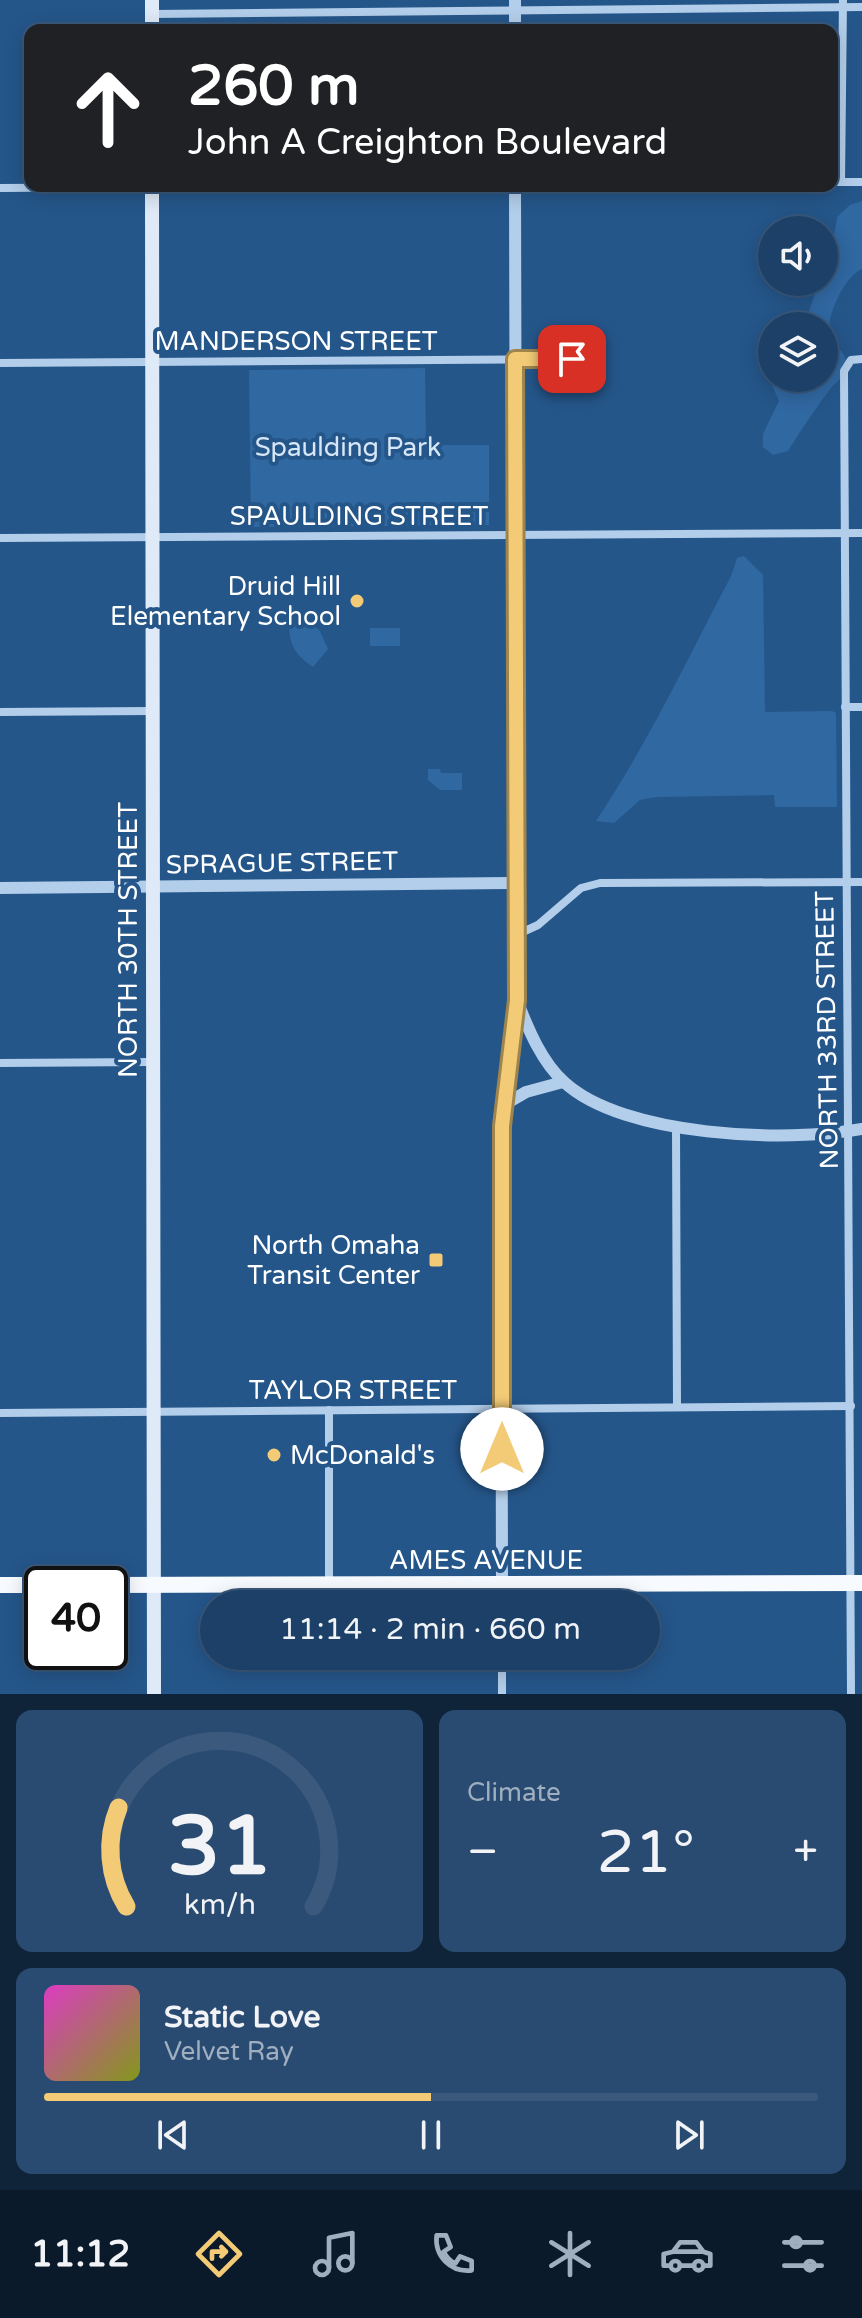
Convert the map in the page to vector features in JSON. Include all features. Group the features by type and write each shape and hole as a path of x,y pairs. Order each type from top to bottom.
{"main road":[{"name":"NORTH 30TH STREET","path":"152,192 154,1694"},
{"name":"AMES AVENUE","path":"128,1585 856,1583"},
{"path":"0,1585 24,1585"}],"street":[{"path":"838,131 843,4"},
{"path":"152,7 843,4 862,7"},
{"path":"838,182 862,182"},
{"path":"0,188 24,188"},
{"path":"502,1590 501,1142 517,1000 515,192"},
{"name":"MANDERSON STREET","path":"0,363 593,359"},
{"name":"NORTH 33RD STREET","path":"851,1694 856,1583 851,1406 856,1130 846,882 846,366 851,360 862,359"},
{"name":"SPAULDING STREET","path":"0,538 862,533"},
{"path":"845,707 862,707"},
{"path":"0,712 152,711"},
{"path":"516,935 538,925 581,888 600,883 862,882"},
{"name":"SPRAGUE STREET","path":"0,888 516,883"},
{"path":"517,1000 534,1039 563,1082 582,1095 617,1111 676,1127 795,1135 856,1130"},
{"path":"0,1063 152,1062"},
{"path":"504,1105 533,1089 563,1082"},
{"path":"676,1127 677,1406"},
{"name":"TAYLOR STREET","path":"0,1413 851,1406"},
{"path":"329,1410 329,1585"},
{"path":"851,1669 862,1668"},
{"path":"502,1670 502,1694"}],"green space":[{"path":"862,201 862,269 844,287 832,312 809,312 814,296 838,296 838,216 850,205"},
{"path":"838,346 846,361 843,375 838,380"},
{"name":"Spaulding Park","path":"425,368 426,445 489,445 489,525 251,527 249,370"},
{"path":"775,392 828,392 788,451 773,455 763,447 763,434 779,401"},
{"path":"744,556 763,575 765,712 836,713 837,807 775,807 774,795 656,797 640,800 614,823 596,821 667,700 731,576 737,558"},
{"path":"309,621 320,631 328,649 313,667 294,648 289,630 289,622"},
{"path":"370,628 400,628 400,646 370,646"},
{"path":"428,769 440,769 441,773 462,773 462,790 440,790 428,780"}],"place":[{"name":"Druid Hill Elementary School","path":"357,601"},
{"name":"North Omaha Transit Center","path":"436,1260"},
{"name":"McDonald's","path":"274,1455"}],"route":[{"path":"502,1449 502,1126 517,1000 515,359 572,359"}]}
